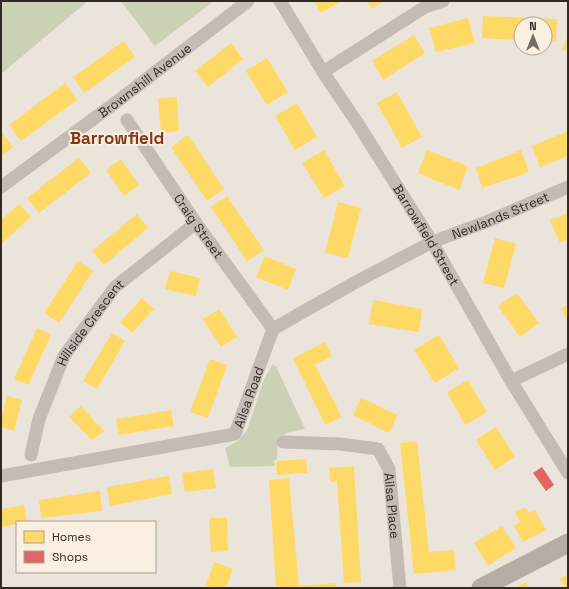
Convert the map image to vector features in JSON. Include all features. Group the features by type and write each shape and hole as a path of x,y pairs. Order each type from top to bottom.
{"street":[{"name":"Brownshill Avenue","path":"1,187 248,1"},
{"name":"Barrowfield Street","path":"280,1 323,72 358,124 432,242 511,381 568,473"},
{"path":"323,72 425,7 443,1"},
{"name":"Craig Street","path":"127,120 196,223 273,329"},
{"name":"Newlands Street","path":"432,242 486,222 568,187"},
{"name":"Hillside Crescent","path":"31,455 40,419 64,356 115,286 196,223"},
{"path":"273,329 354,283 432,242"},
{"name":"Ailsa Road","path":"1,476 235,434 273,329"},
{"path":"511,381 568,354"},
{"name":"Ailsa Place","path":"283,442 340,444 378,449 389,469 400,588"},
{"path":"481,588 568,543"}],"green space":[{"path":"1,1 88,1 1,74"},
{"path":"121,1 214,1 155,46"},
{"path":"272,365 276,366 305,429 287,433 278,437 277,459 274,461 275,466 230,467 225,448 238,441 247,430 263,382"}],"building: Homes":[{"path":"314,1 341,1 321,13"},
{"path":"367,1 385,1 371,9"},
{"path":"483,16 513,17 513,40 482,38"},
{"path":"468,18 475,43 436,52 429,28"},
{"path":"553,19 557,19 556,42 553,42"},
{"path":"414,35 425,53 383,80 372,61"},
{"path":"568,35 568,52 562,50"},
{"path":"124,41 135,57 84,93 73,77"},
{"path":"231,43 243,59 208,87 195,71"},
{"path":"267,58 288,92 267,105 246,71"},
{"path":"65,83 77,100 21,141 9,125"},
{"path":"397,92 422,137 402,148 377,103"},
{"path":"177,97 179,131 161,133 158,99"},
{"path":"297,103 317,137 295,150 275,116"},
{"path":"568,131 568,156 540,167 532,146"},
{"path":"1,133 13,147 1,156"},
{"path":"188,135 224,189 207,201 171,147"},
{"path":"324,150 345,186 324,198 302,163"},
{"path":"427,150 468,166 459,190 418,173"},
{"path":"521,150 529,172 482,188 476,168"},
{"path":"79,158 91,173 39,213 27,198"},
{"path":"121,159 139,185 124,196 106,170"},
{"path":"227,196 264,250 247,261 211,207"},
{"path":"338,202 361,208 348,258 325,253"},
{"path":"19,204 31,217 1,244 1,220"},
{"path":"568,213 568,239 560,243 550,220"},
{"path":"137,214 148,228 104,265 92,251"},
{"path":"495,238 516,244 504,288 483,283"},
{"path":"265,256 296,269 288,290 256,277"},
{"path":"78,261 93,271 59,323 44,313"},
{"path":"170,271 200,278 196,296 165,289"},
{"path":"517,293 539,323 520,337 498,306"},
{"path":"142,298 154,309 132,333 120,322"},
{"path":"373,300 422,309 419,332 369,324"},
{"path":"568,305 568,322 561,308"},
{"path":"219,309 237,337 221,347 203,319"},
{"path":"37,328 51,335 28,385 14,379"},
{"path":"112,333 125,341 97,389 83,381"},
{"path":"439,335 459,368 435,383 414,350"},
{"path":"325,342 332,356 315,365 342,417 325,425 293,358"},
{"path":"210,359 227,365 208,418 190,412"},
{"path":"468,380 487,412 465,425 447,392"},
{"path":"7,396 22,400 14,431 1,427 1,420"},
{"path":"361,398 398,415 389,433 353,415"},
{"path":"81,406 104,431 92,440 69,417"},
{"path":"171,410 174,426 119,435 116,419"},
{"path":"496,427 515,456 495,470 476,440"},
{"path":"417,441 429,552 454,550 456,570 414,574 400,443"},
{"path":"306,459 307,473 277,475 276,461"},
{"path":"354,466 361,582 344,583 337,481 330,482 329,468"},
{"path":"213,469 216,488 185,492 182,473"},
{"path":"169,476 172,494 110,506 107,487"},
{"path":"289,478 299,586 336,583 337,588 276,588 269,480"},
{"path":"100,491 102,511 41,518 39,500"},
{"path":"24,505 27,521 16,521 16,524 1,527 1,509"},
{"path":"525,507 529,513 535,510 546,530 523,542 514,526 520,522 515,512"},
{"path":"209,518 227,518 228,551 211,552"},
{"path":"502,526 516,548 488,566 474,543"},
{"path":"214,562 233,569 226,588 205,588"},
{"path":"568,574 568,588 566,588 560,579"},
{"path":"525,582 530,588 516,588"}],"building: Shops":[{"path":"542,467 554,485 546,491 533,473"}],"district":[{"name":"Barrowfield","path":"117,138"}]}
